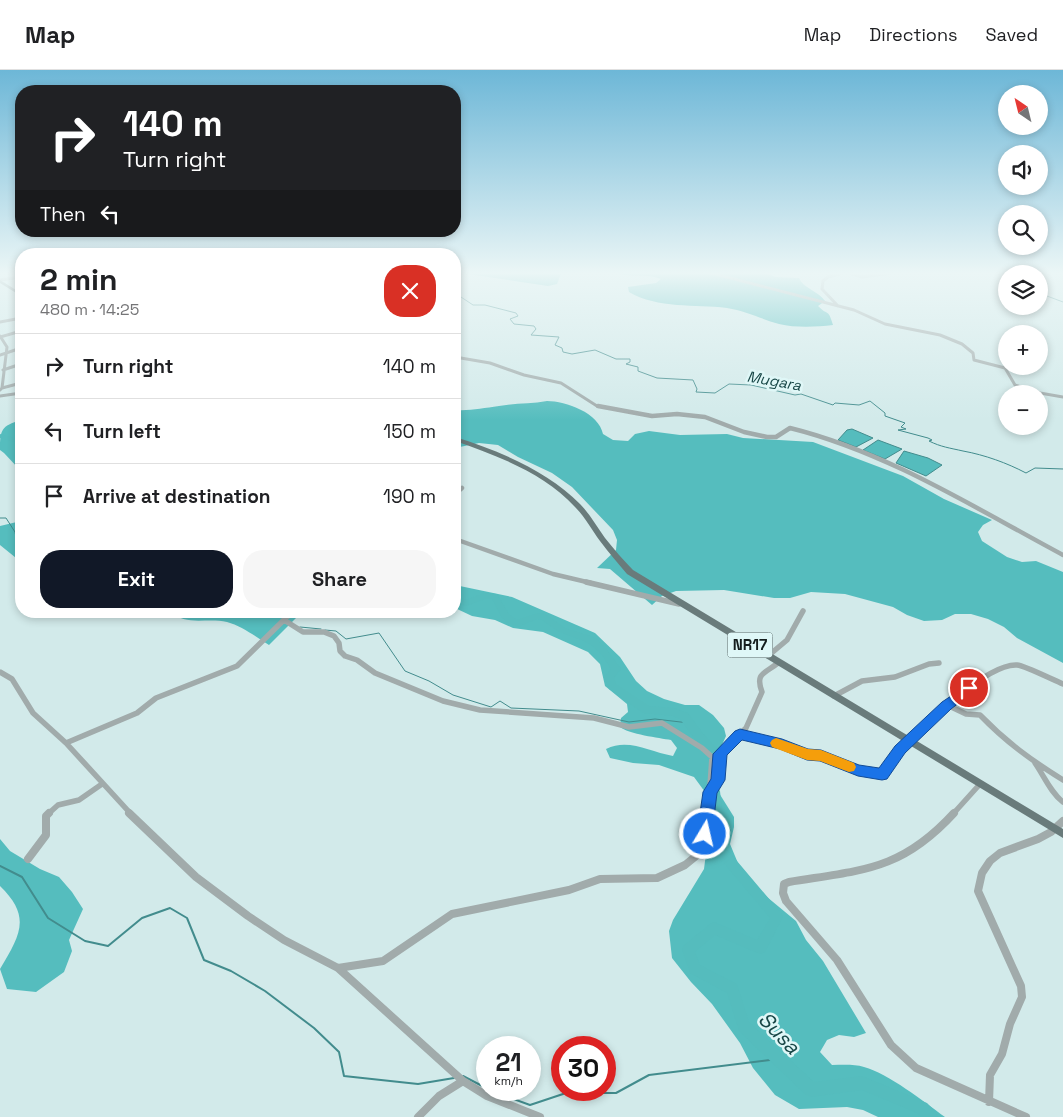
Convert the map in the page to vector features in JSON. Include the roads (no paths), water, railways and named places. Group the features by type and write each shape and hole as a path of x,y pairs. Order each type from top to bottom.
{"main road":[{"name":"NR17","path":"461,441 501,456 535,474 568,496 578,505 603,541 630,572 1060,832"}],"street":[{"path":"880,322 940,335 954,340 973,353 974,360 1004,368 1015,385 1063,398"},
{"path":"15,332 0,336 6,343 1,389 15,385"},
{"path":"0,355 15,350"},
{"path":"461,358 490,363 524,375 561,383 597,406 657,416 677,414 705,418 744,432 767,437 776,436 790,428 822,436 942,488 1063,555"},
{"path":"3,370 15,366"},
{"path":"0,396 15,394"},
{"path":"461,541 546,572 682,604"},
{"path":"768,656 786,641 795,625 797,617 803,611"},
{"path":"66,743 137,713 156,698 237,666 284,620 303,632 324,632 334,636 339,643 340,651 345,656 357,660 375,673 408,684 448,702 480,710 594,718 629,726 662,723 702,748 712,757 709,783 712,789"},
{"path":"338,968 383,960 452,914 569,890 600,879 659,879 701,852 712,789 718,780 720,754 746,728 762,692 758,681 759,677 778,662"},
{"path":"834,696 862,681 872,678 895,677 929,664 939,663"},
{"path":"740,735 782,744 807,754 821,755 858,770 882,775 900,749 947,705 982,678 1010,665 1026,667 1063,684"},
{"path":"0,672 12,679 33,713 66,743 118,802 196,877 284,940 338,968 460,1077 486,1096 540,1117"},
{"path":"947,705 966,714 980,715 1001,737 1034,762 1063,780"},
{"path":"1034,762 1052,788 1054,795 1063,802"},
{"path":"28,859 46,836 46,816 58,805 78,800 102,784"},
{"path":"980,784 930,836 907,854 884,863 843,874 789,882 784,884 784,893 789,905 822,941 843,968 891,1045 916,1068 1026,1117"},
{"path":"989,1102 990,1075 1002,1054 1010,1024 1022,997 1021,986 1008,954 978,891 980,874 987,862 1000,853 1060,832 1063,821"},
{"path":"418,1117 434,1098 460,1077"}],"waterway":[{"name":"Mugara","path":"512,322 514,324 534,326 536,329 531,335 559,337 555,345 562,348 563,352 572,354 595,350 616,359 630,359 630,362 626,364 638,367 638,371 657,378 693,380 697,389 696,392 715,393 729,384 751,385 795,395 801,394 833,405 835,403 859,405 870,401 885,413 885,416 905,423 901,427 906,429 898,430 928,438 932,440 929,441 938,445 988,457 1026,473 1035,468 1063,469"},
{"path":"0,436 15,440"},
{"path":"0,518 6,518 15,532"},
{"name":"Susa","path":"461,601 466,603 484,596 494,596 505,616 515,623 522,623 542,616 562,630 591,640 602,649 616,669 609,677 612,686 647,710 674,712 684,716 716,755 717,770 711,785 714,791 720,850 777,917 760,948 714,928 688,950 695,969 732,989 744,1026 811,1090 862,1083 922,1108 931,1117"},
{"path":"300,627 321,629"},
{"path":"325,630 336,631 346,639 379,633 405,671 429,681 453,695 491,707 500,701 511,708 579,711 629,722 655,719 689,723"},
{"path":"0,866 22,877 48,918 85,941 108,946 142,918 170,908 187,918 204,960 231,971 265,991 314,1028 339,1052 344,1076 418,1084 454,1078"},
{"path":"519,1101 530,1105 566,1093 616,1093 649,1075 778,1059"},
{"path":"463,1076 476,1083"}]}
